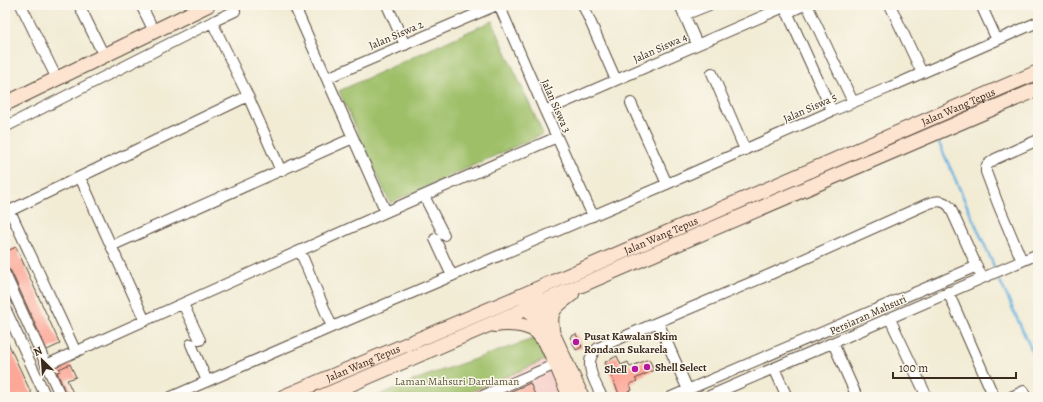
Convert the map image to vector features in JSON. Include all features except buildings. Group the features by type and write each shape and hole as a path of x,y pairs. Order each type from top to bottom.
{"main road":[{"path":"5,104 205,6"},
{"name":"Jalan Wang Tepus","path":"283,397 531,299 1038,72"},
{"name":"Jalan Wang Tepus","path":"321,397 484,326 531,299 587,282 1038,89"},
{"path":"570,397 556,364 549,337 550,320 551,315 556,308 587,282"},
{"path":"531,299 549,337 582,397"},
{"path":"484,326 502,324 518,325 549,337"}],"street":[{"path":"21,5 57,79"},
{"path":"79,5 104,56"},
{"path":"141,5 154,32"},
{"path":"294,5 386,212"},
{"path":"387,5 405,45"},
{"name":"Jalan Siswa 2","path":"327,78 405,45 484,8 498,5"},
{"name":"Jalan Siswa 3","path":"498,5 593,216"},
{"path":"583,5 616,80"},
{"path":"680,5 698,44"},
{"path":"684,15 709,5"},
{"path":"806,5 853,102"},
{"name":"Jalan Siswa 4","path":"545,111 698,44 785,8 806,5"},
{"path":"890,5 922,73"},
{"path":"980,5 996,40"},
{"path":"785,8 832,111"},
{"path":"5,127 235,11"},
{"path":"212,22 248,96 281,171"},
{"name":"Jalan Siswa 5","path":"171,397 667,184 1038,22"},
{"path":"712,73 745,150"},
{"path":"76,352 8,212 248,96"},
{"path":"631,103 667,184"},
{"path":"46,365 557,137"},
{"path":"111,246 353,138"},
{"path":"1022,261 998,204 986,168 988,164 995,159 1038,140"},
{"path":"80,177 145,321"},
{"path":"424,196 452,276"},
{"path":"582,397 600,394 589,365 591,355 598,348 771,274 927,204 944,202 950,207 982,278"},
{"path":"300,251 332,327"},
{"name":"Persiaran Mahsuri","path":"714,396 774,368 1038,254"},
{"path":"671,397 977,266"},
{"path":"6,278 60,397"},
{"path":"948,292 994,397"},
{"path":"183,304 208,381"},
{"path":"5,308 9,326 46,397"},
{"path":"890,319 927,397"},
{"path":"658,322 688,390"},
{"path":"833,343 857,397"},
{"path":"480,397 556,364"},
{"path":"774,368 787,397"},
{"path":"1011,397 1024,391"}],"shaded area":[{"path":"545,360 561,397 459,397"}],"green space":[{"path":"492,21 543,134 390,203 339,91"},
{"name":"Laman Mahsuri Darulaman","path":"533,339 544,352 545,360 459,397 375,397 417,379"}],"waterway":[{"path":"939,143 994,266"},
{"path":"1000,281 1038,364"}],"place":[{"name":"Pusat Kawalan Skim Rondaan Sukarela","path":"576,342"},
{"name":"Shell Select","path":"647,367"},
{"name":"Shell","path":"635,369"}]}
